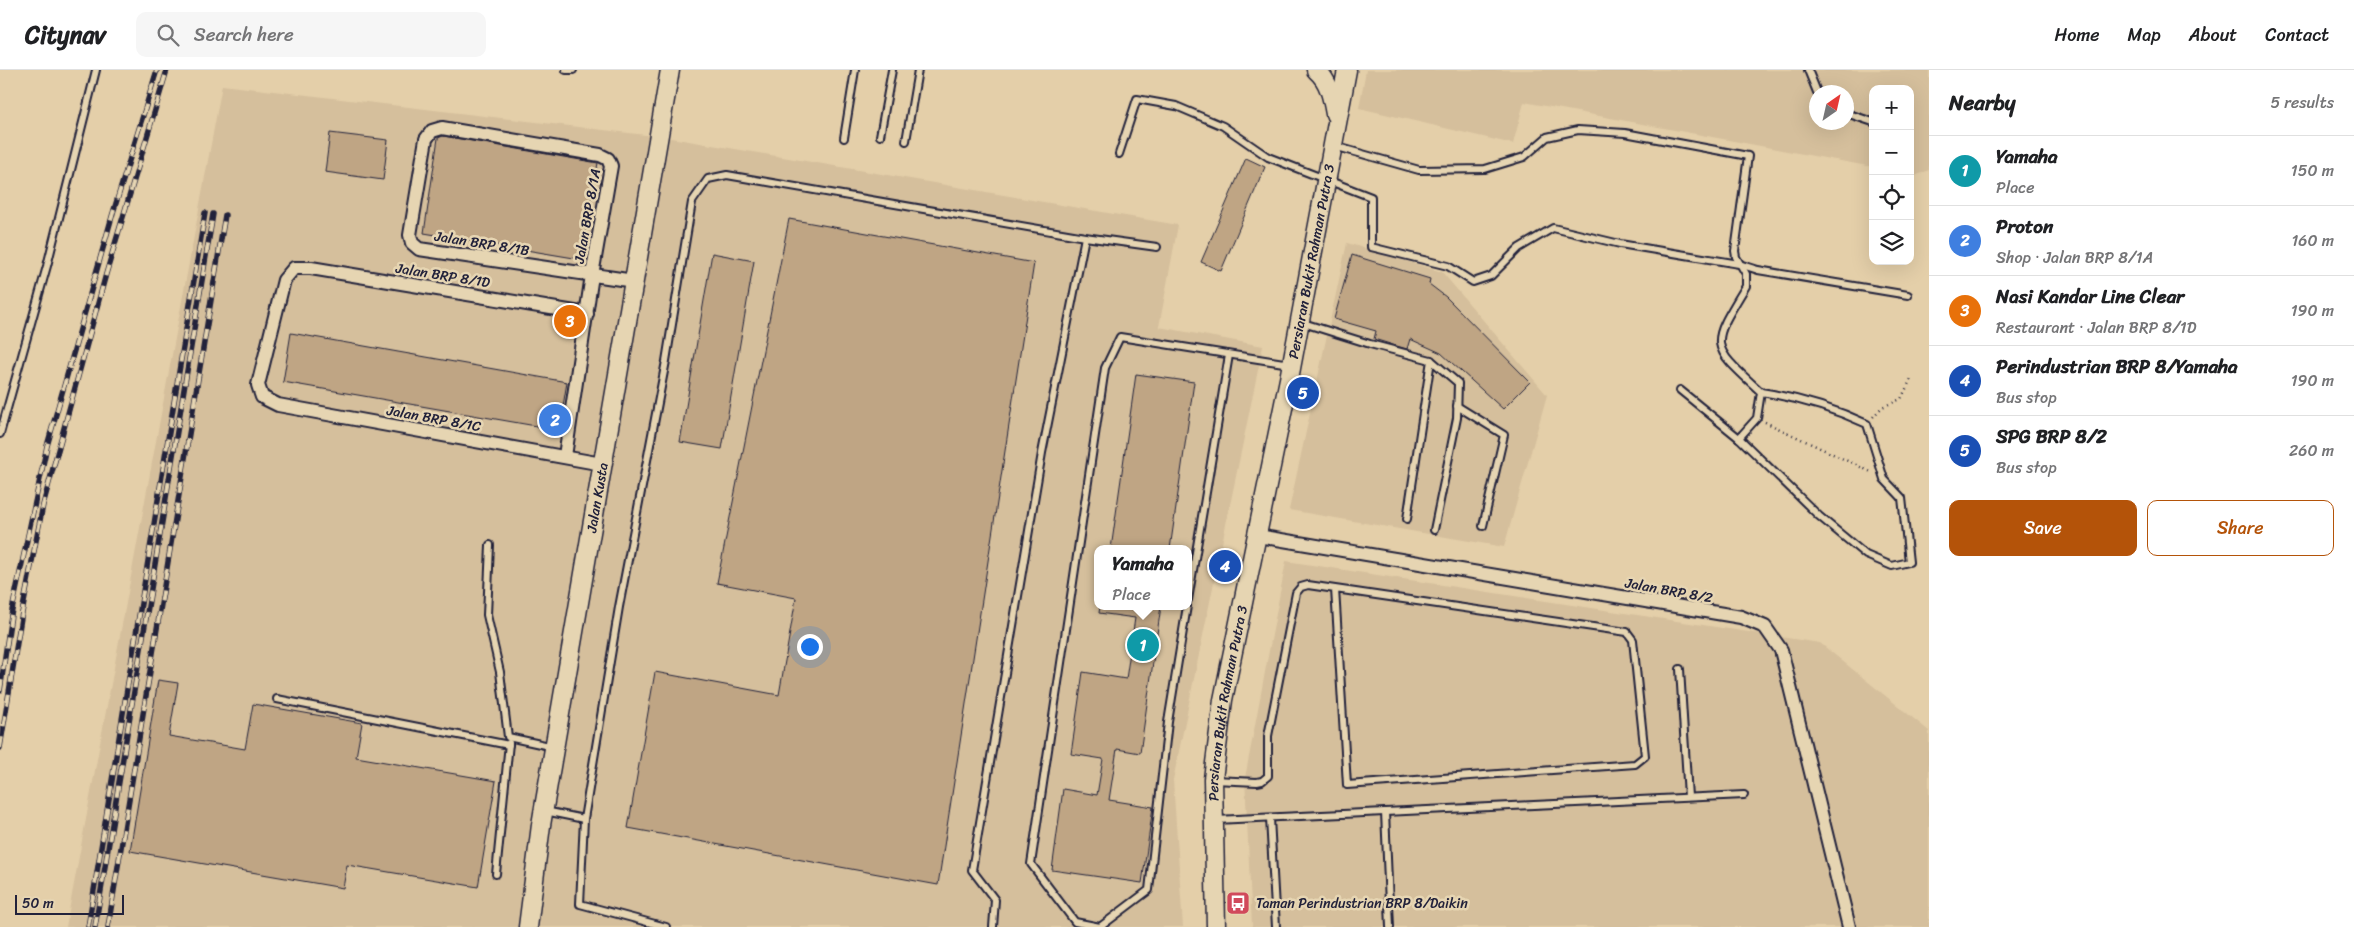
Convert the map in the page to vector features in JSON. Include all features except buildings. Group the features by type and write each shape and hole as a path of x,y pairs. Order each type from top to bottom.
{"main road":[{"name":"Jalan Kusta","path":"528,927 544,811 670,70"},
{"path":"1316,70 1322,75 1331,94 1336,124"},
{"name":"Persiaran Bukit Rahman Putra 3","path":"1216,927 1212,821 1213,780 1224,700 1292,364 1347,70"}],"street":[{"name":"Jalan BRP 8/1A","path":"432,131 442,128 600,155 608,159 611,166 592,275 565,456"},
{"name":"Jalan BRP 8/1B","path":"432,131 426,139 410,235 412,243 418,249 634,281"},
{"name":"Jalan BRP 8/1D","path":"262,397 258,385 274,318 284,280 294,268 311,268 587,314"},
{"name":"Jalan BRP 8/1C","path":"262,397 278,405 602,464"},
{"name":"Jalan BRP 8/2","path":"1258,536 1741,617 1765,627 1781,650 1849,927"}],"lane":[{"path":"0,434 48,266 96,70"},
{"path":"566,70 573,70"},
{"path":"844,138 855,70"},
{"path":"880,136 892,70"},
{"path":"906,141 918,70"},
{"path":"1808,70 1814,85"},
{"path":"1119,154 1137,99 1176,106 1223,126 1268,157 1371,197 1371,247 1448,266 1473,282 1491,276 1519,248 1553,228 1620,244 1739,264 1758,270 1908,295"},
{"path":"1854,116 1869,121"},
{"path":"1332,146 1419,170 1485,168 1524,157 1547,137 1578,130 1625,133 1748,156 1735,251 1739,264 1746,274 1746,286 1722,325 1720,333 1721,348 1728,362 1761,392 1800,398 1838,410 1867,424 1884,479 1902,498 1909,562 1892,566 1866,556 1818,516 1739,438 1680,390"},
{"path":"666,927 580,904 584,818 619,607 666,362 692,202 708,179 727,176 1085,238 1157,246"},
{"path":"993,927 995,900 972,870 1042,453 1085,238"},
{"path":"1299,322 1431,360 1458,383 1456,418 1434,530"},
{"path":"1186,610 1168,722 1148,890 1100,927 1075,922 1031,864 1105,368 1120,337 1292,364"},
{"path":"1192,576 1229,355"},
{"path":"1408,519 1431,360"},
{"path":"1739,438 1757,418 1761,392"},
{"path":"1457,406 1504,435 1483,526"},
{"path":"490,545 486,615 500,672 509,745 496,874"},
{"path":"1213,780 1257,782 1262,781 1268,776 1268,736 1296,594 1304,585 1335,589 1627,632 1633,640 1644,756 1635,764 1347,785 1335,589"},
{"path":"1680,669 1688,798"},
{"path":"277,699 509,745"},
{"path":"508,737 555,747"},
{"path":"1212,821 1744,795"},
{"path":"544,811 584,818"},
{"path":"1385,812 1390,927"},
{"path":"1270,818 1276,927"}],"path":[{"path":"1867,424 1882,407 1901,399 1911,379"},
{"path":"1757,418 1884,479"}],"shaded area":[{"path":"1366,70 1929,70 1929,170 1915,176 1914,85 1869,85 1869,166 1524,102 1513,144 1359,108"},
{"path":"222,85 671,138 1178,225 1159,327 1263,346 1173,780 1183,927 66,927"},
{"path":"1347,243 1442,272 1547,395 1504,547 1289,510"},
{"path":"1286,561 1820,643 1929,731 1929,927 1252,927 1245,778"}],"railway":[{"path":"0,691 11,615 47,446 113,213 157,70"},
{"path":"0,748 21,618 43,505 106,274 167,70"},
{"path":"88,927 205,213"},
{"path":"95,927 213,214"},
{"path":"108,927 225,215"}],"place":[{"name":"Nasi Kandar Line Clear","path":"570,321"},
{"name":"SPG BRP 8/2","path":"1303,393"},
{"name":"Proton","path":"555,420"},
{"name":"Perindustrian BRP 8/Yamaha","path":"1225,566"},
{"name":"Yamaha","path":"1143,645"},
{"name":"Taman Perindustrian BRP 8/Daikin","path":"1238,903"}]}
